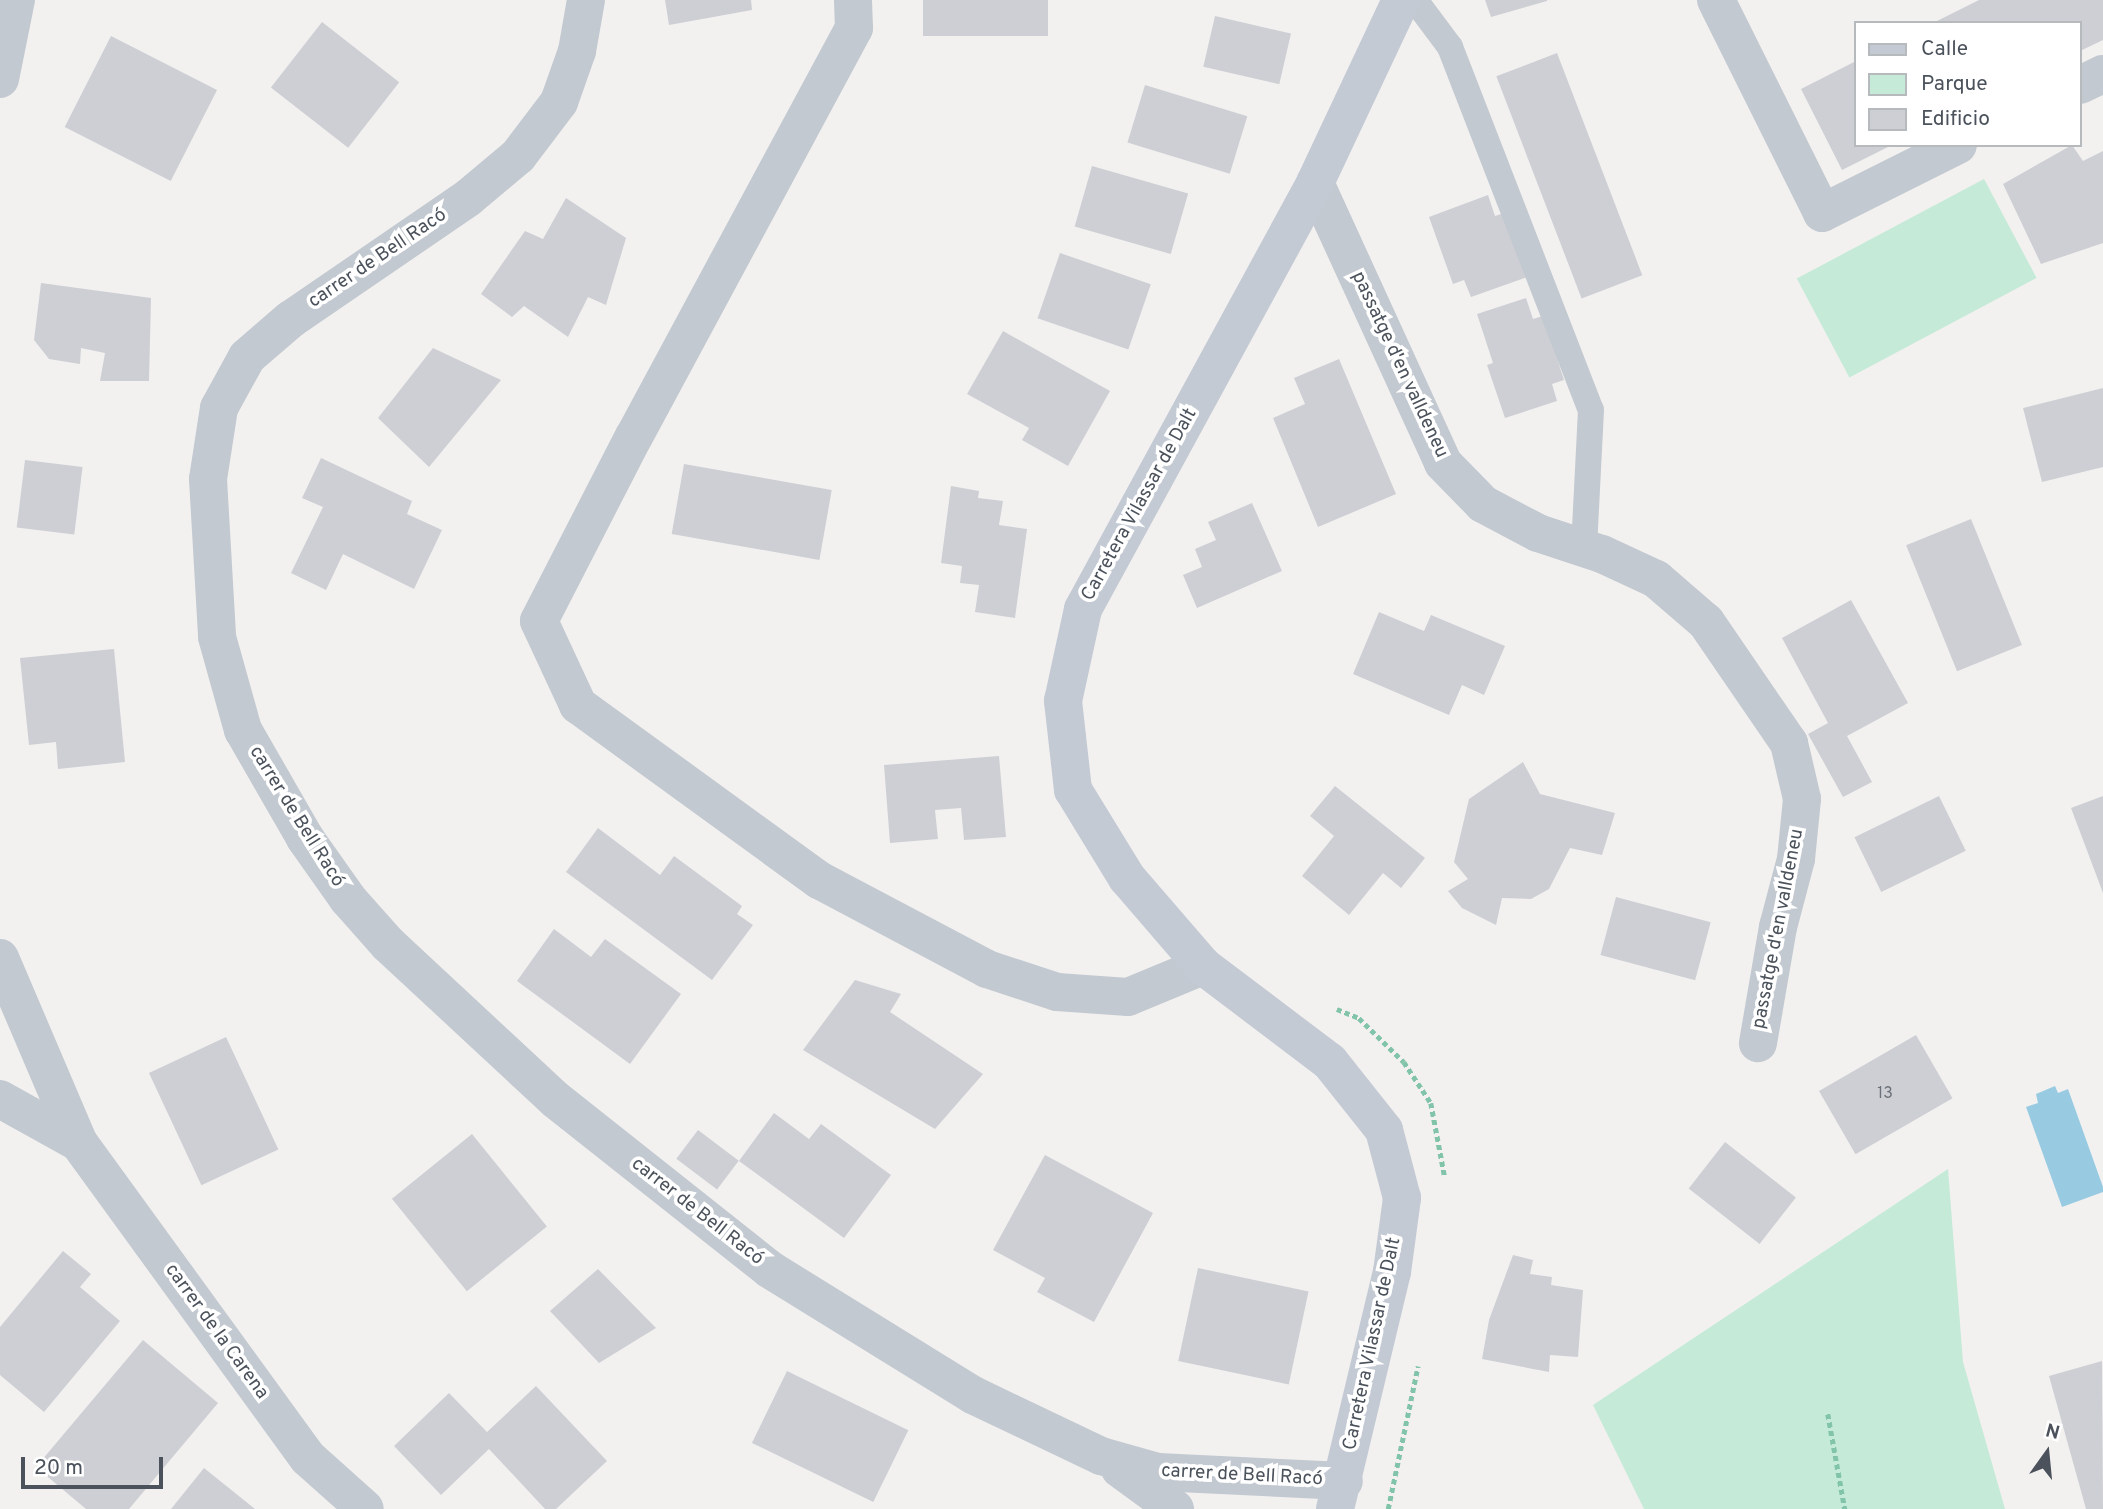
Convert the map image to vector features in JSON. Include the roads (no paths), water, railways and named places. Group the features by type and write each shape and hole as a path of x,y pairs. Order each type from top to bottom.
{"street":[{"path":"0,79 16,0"},
{"name":"carrer de Bell Racó","path":"586,0 577,51 558,102 518,156 468,198 291,318 247,357 219,408 208,479 217,637 243,730 305,838 348,900 388,944 556,1100 769,1269 973,1395 1101,1456 1158,1472 1339,1495"},
{"path":"853,0 854,28 634,436 538,621 578,705 820,880 987,970 1057,992 1128,997 1203,966"},
{"name":"Carretera Vilassar de Dalt","path":"1339,1495 1392,1272 1402,1198 1384,1130 1329,1062 1203,966 1127,878 1073,790 1063,701 1083,609 1315,183 1401,0"},
{"path":"1716,0 1822,213 1954,147"},
{"path":"2082,84 2103,74"},
{"name":"passatge d'en valldeneu","path":"1315,183 1443,463 1483,504 1538,533 1584,548 1657,579 1706,622 1789,743 1802,799 1796,859 1778,928 1758,1043"},
{"path":"0,958 79,1143"},
{"path":"0,1099 79,1143"},
{"name":"carrer de la Carena","path":"79,1143 308,1458 365,1509"},
{"name":"carrer de Bell Racó","path":"1101,1456 1175,1509"}],"lane":[{"path":"1415,0 1450,47 1591,410 1584,548"}],"water":[{"path":"2055,1086 2058,1093 2068,1089 2103,1187 2103,1192 2062,1207 2026,1107 2038,1103 2036,1094"}]}
